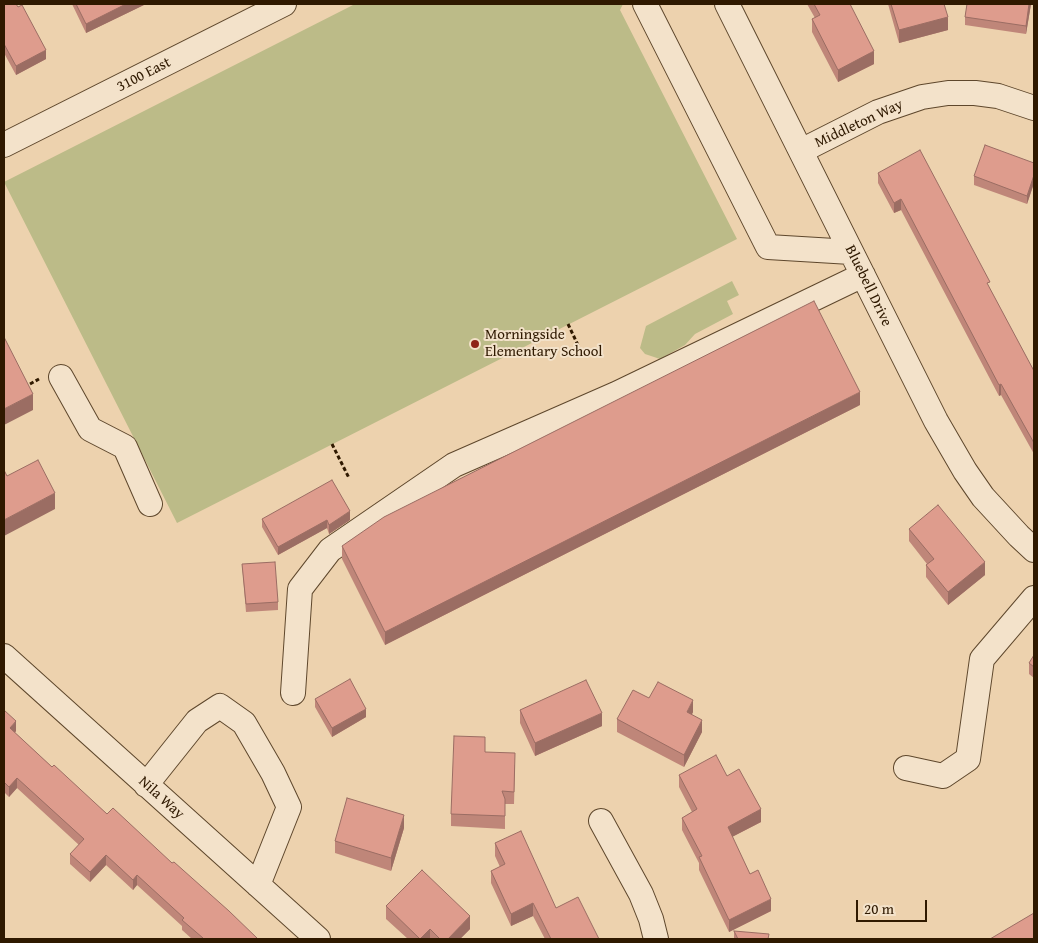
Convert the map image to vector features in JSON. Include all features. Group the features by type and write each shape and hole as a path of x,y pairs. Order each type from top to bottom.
{"street":[{"name":"3100 East","path":"4,145 284,4"},
{"path":"645,4 768,247 851,252"},
{"name":"Bluebell Drive","path":"727,4 936,421 965,471 999,515 1034,550"},
{"name":"Middleton Way","path":"801,151 878,112 922,97 948,93 976,93 998,96 1034,108"},
{"path":"293,693 300,589 330,550 454,465 616,394 863,275"},
{"path":"61,377 90,428 125,447 150,504"},
{"path":"906,768 943,776 968,759 982,659 1034,598"},
{"name":"Nila Way","path":"4,656 318,939"},
{"path":"146,785 197,721 220,706 244,723 273,773 288,807 258,885"},
{"path":"601,821 641,894 651,919 656,939"}],"path":[{"path":"568,324 584,358"},
{"path":"332,444 350,478"}],"shaded area":[{"path":"355,4 623,4 620,10 737,239 177,523 4,182"},
{"path":"732,281 739,295 727,301 733,314 695,334 685,345 660,359 645,354 640,348 646,326"}],"building":[{"path":"4,4 16,4 18,7 22,5 46,50 16,66 4,44"},
{"path":"76,4 126,4 86,24"},
{"path":"814,4 850,4 874,51 838,70 812,19 820,15"},
{"path":"891,4 944,4 948,17 899,30"},
{"path":"967,4 1029,4 1026,26 965,17"},
{"path":"985,145 1034,163 1034,175 1027,196 974,176"},
{"path":"920,150 990,282 987,283 1034,371 1034,443 1001,384 999,385 901,199 894,203 878,173"},
{"path":"814,301 860,392 385,632 342,546 384,517"},
{"path":"4,337 33,394 4,409"},
{"path":"38,460 55,493 4,520 4,470 7,476"},
{"path":"332,480 350,511 329,525 327,520 278,547 262,519"},
{"path":"938,505 985,562 948,592 926,565 934,559 909,529"},
{"path":"275,562 278,602 246,604 242,564"},
{"path":"1034,655 1034,667 1029,663"},
{"path":"350,679 366,709 332,728 315,699"},
{"path":"586,680 602,713 535,743 520,710"},
{"path":"658,682 693,700 687,712 702,720 684,755 617,719 633,690 649,698"},
{"path":"4,710 16,721 10,728 52,767 54,765 107,814 113,808 258,939 202,939 182,920 184,918 137,875 133,880 106,855 90,872 70,854 84,839 17,778 9,787 4,782"},
{"path":"454,736 485,737 485,752 515,753 514,792 502,791 505,799 505,816 451,814"},
{"path":"716,755 727,776 739,769 761,809 728,827 750,874 758,870 771,899 729,920 699,857 702,856 682,818 697,809 679,775"},
{"path":"347,798 404,815 391,858 335,841"},
{"path":"521,831 556,908 578,897 599,939 551,939 533,903 511,914 491,871 505,864 495,843"},
{"path":"422,870 470,916 448,939 440,939 430,929 420,939 386,906"},
{"path":"1034,913 1034,939 990,939"},
{"path":"734,931 769,934 768,939 738,939"}],"place":[{"name":"Morningside Elementary School","path":"475,344"}]}
